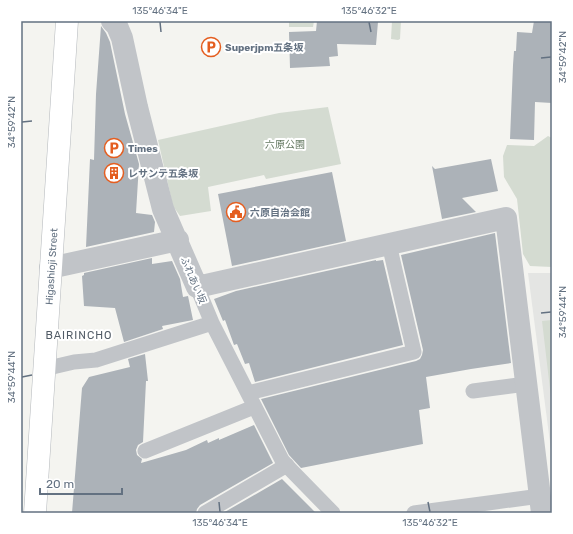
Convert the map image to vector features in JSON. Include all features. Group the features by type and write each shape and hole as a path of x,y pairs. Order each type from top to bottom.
{"main road":[{"name":"Higashioji Street","path":"35,513 67,21"}],"street":[{"name":"ふれあい坂","path":"112,21 117,26 122,38 137,107 163,209 178,240 197,287"},
{"path":"197,287 506,218 541,504"},
{"path":"50,268 178,240"}],"lane":[{"path":"248,393 414,352 389,244"},
{"name":"ふれあい坂","path":"197,287 212,323 282,460 333,513"},
{"path":"44,369 74,362 96,360 212,323"},
{"path":"473,391 526,384"},
{"path":"145,451 254,407"},
{"path":"205,513 287,465"},
{"path":"414,513 541,504"}],"shaded area":[{"path":"528,273 552,273 552,458"}],"green space":[{"path":"289,21 314,21 313,27 289,27"},
{"path":"392,21 401,21 400,39 398,40 391,39"},
{"name":"六原公園","path":"328,107 341,164 266,179 264,175 208,187 211,211 180,216 173,206 158,140 279,113"},
{"path":"548,136 552,138 552,267 530,266 523,254 517,199 504,177 503,156 507,145 534,146"},
{"path":"552,320 552,406 542,321"}],"building":[{"path":"317,21 378,22 376,45 337,44 338,56 329,57 330,66 290,68 289,32 316,31"},
{"path":"534,21 552,21 552,103 535,102 534,140 510,139 513,65 514,51 516,51 517,32 532,33"},
{"path":"101,26 110,42 125,114 139,164 136,213 152,215 155,222 154,232 86,247 90,159 94,160 96,94"},
{"path":"491,159 498,191 462,198 476,212 442,219 432,166 435,169"},
{"path":"332,172 346,241 232,266 218,194"},
{"path":"495,233 511,363 426,377 430,408 419,410 423,444 301,468 289,455 261,399 420,359 423,350 401,255"},
{"path":"152,258 152,264 172,261 180,279 183,297 188,296 193,320 162,326 163,329 124,342 115,308 84,306 82,276 84,273"},
{"path":"376,260 383,260 403,345 255,382 249,363 245,364 237,344 234,345 225,320 223,321 214,299 236,291"},
{"path":"145,354 148,381 146,381 143,442 138,445 136,450 137,455 142,459 141,463 186,450 207,440 208,443 219,438 219,440 254,425 273,463 200,505 196,513 72,513 82,388 89,377 130,367 128,359"},
{"path":"282,479 316,513 223,513"}],"place":[{"name":"Superjpm五条坂","path":"211,47"},
{"name":"Times","path":"114,148"},
{"name":"レサンテ五条坂","path":"114,173"},
{"name":"六原自治会館","path":"236,212"}],"district":[{"name":"BAIRINCHO","path":"79,335"}]}
